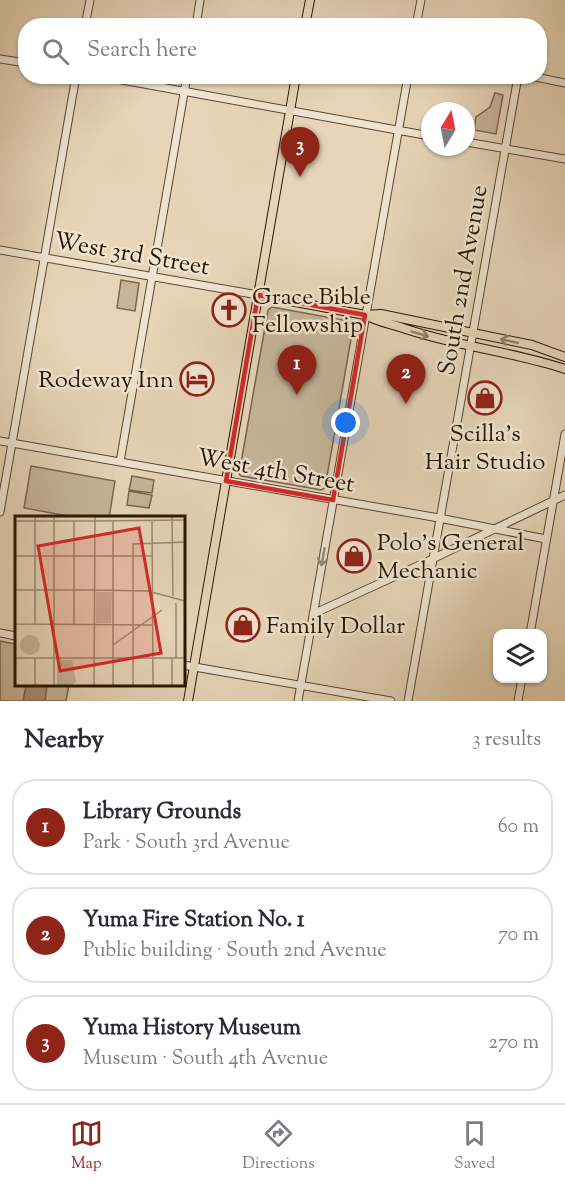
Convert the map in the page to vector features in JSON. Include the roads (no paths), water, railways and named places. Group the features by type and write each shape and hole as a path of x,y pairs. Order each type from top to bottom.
{"main road":[{"path":"307,18 310,0"},
{"path":"188,701 295,84"},
{"path":"258,295 365,315 381,314 532,345 565,357"},
{"path":"365,315 376,321 432,338 470,345 565,369"}],"street":[{"path":"87,18 90,0"},
{"path":"197,18 200,0"},
{"path":"418,18 421,0"},
{"path":"0,59 18,62"},
{"path":"547,79 565,83"},
{"path":"0,512 75,84"},
{"path":"142,84 421,134"},
{"path":"120,462 186,84"},
{"path":"298,701 407,84"},
{"name":"South 2nd Avenue","path":"408,701 505,149 520,84"},
{"path":"475,144 565,159"},
{"name":"West 3rd Street","path":"0,250 258,295"},
{"path":"531,629 565,434"},
{"name":"West 4th Street","path":"0,441 546,539"},
{"path":"313,614 565,495"},
{"path":"0,633 15,636"},
{"path":"184,665 391,701"},
{"path":"518,701 521,683"}],"place":[{"name":"Yuma History Museum","path":"300,177"},
{"name":"Grace Bible Fellowship","path":"229,310"},
{"name":"Rodeway Inn","path":"197,379"},
{"name":"Library Grounds","path":"297,395"},
{"name":"Scilla's Hair Studio","path":"485,398"},
{"name":"Yuma Fire Station No. 1","path":"406,404"},
{"name":"Polo’s General Mechanic","path":"354,556"},
{"name":"Family Dollar","path":"243,625"}]}
